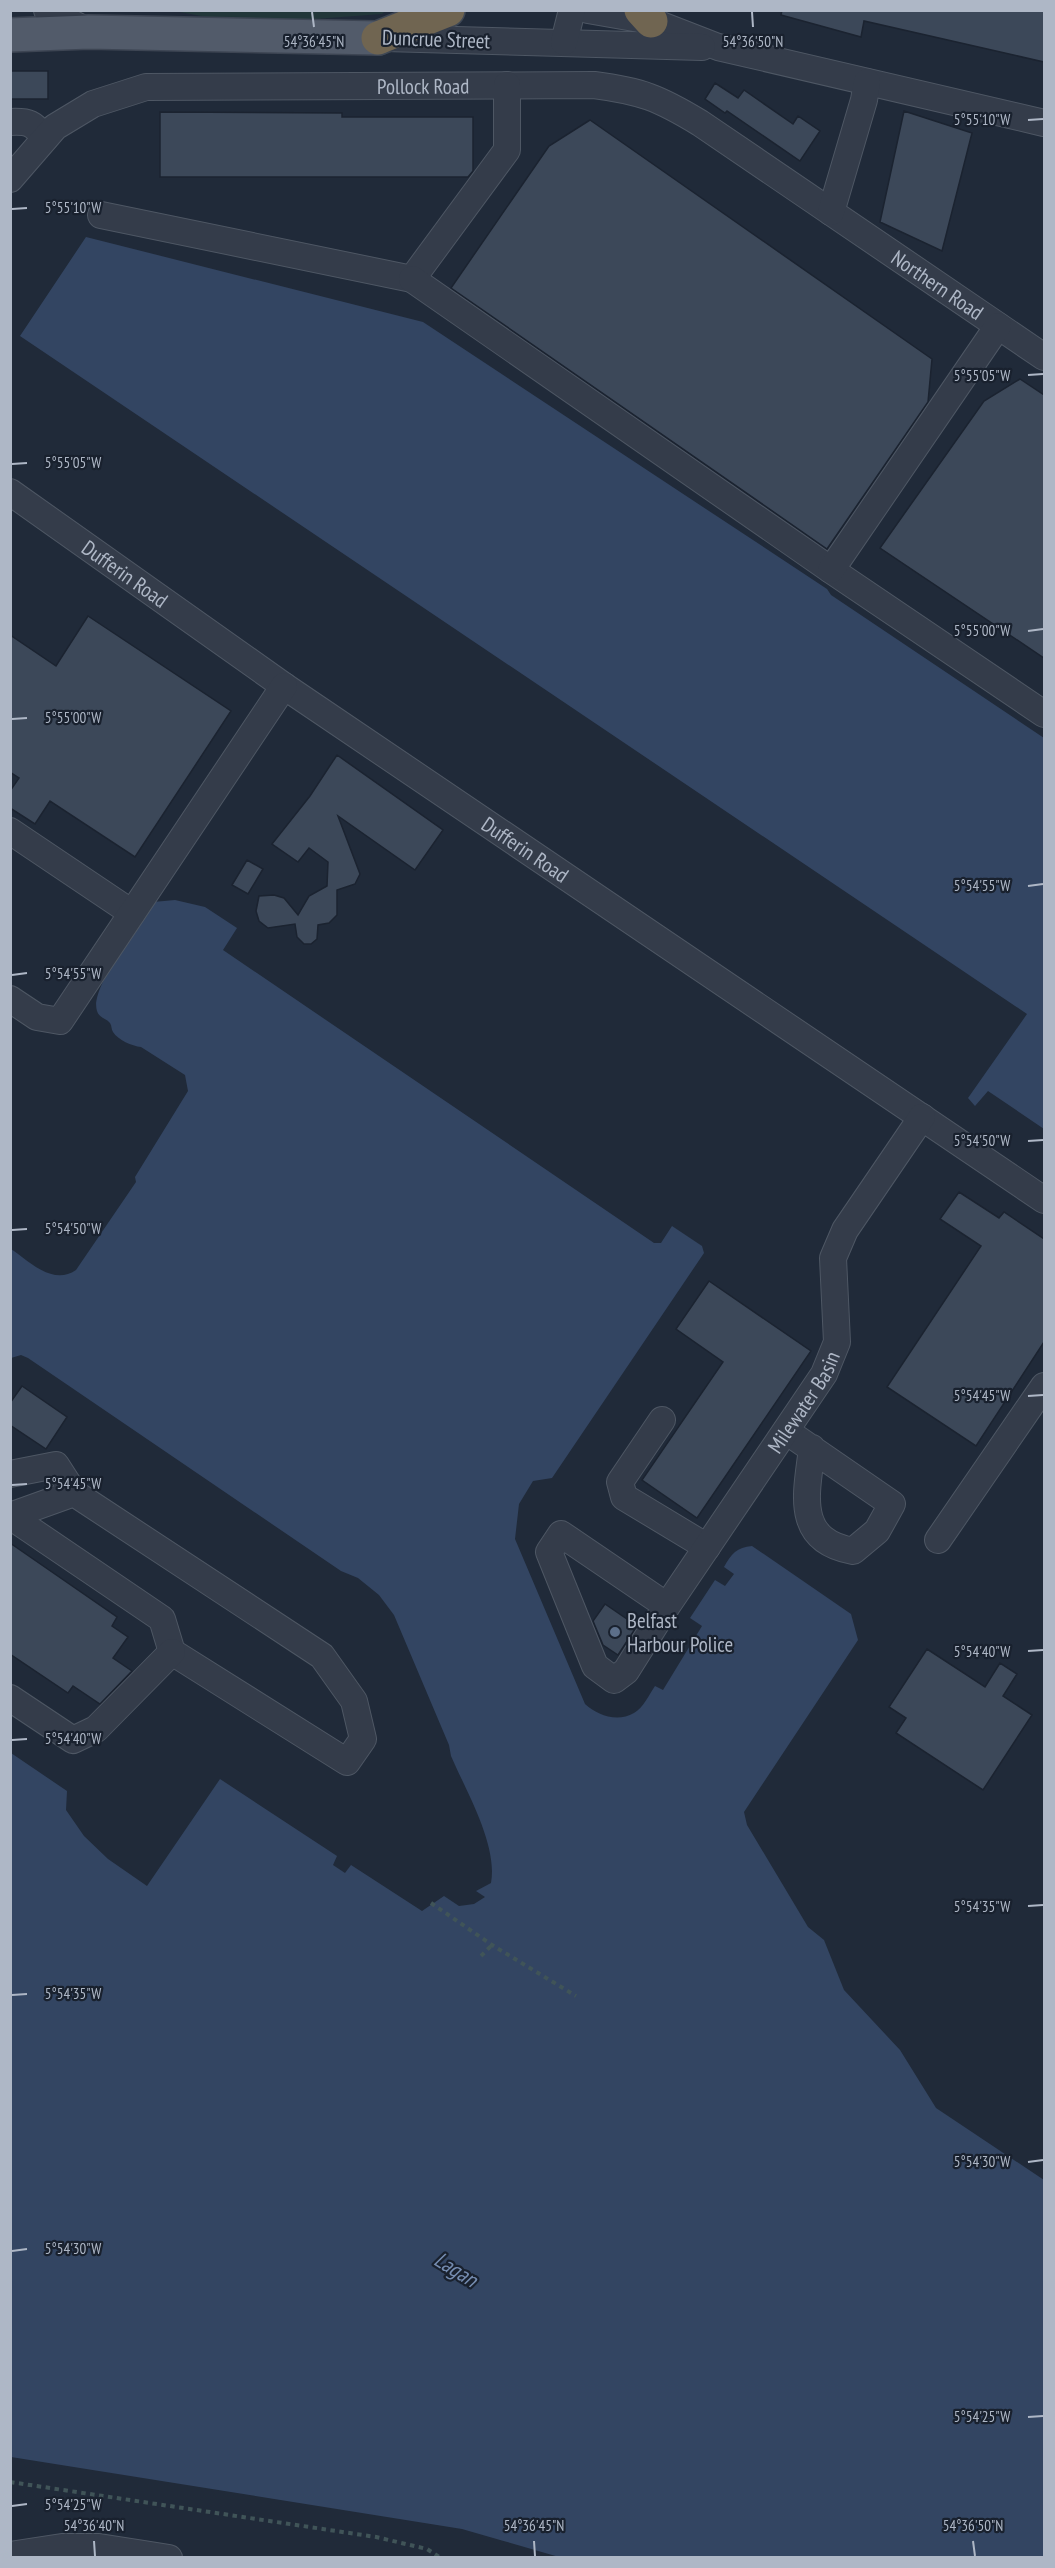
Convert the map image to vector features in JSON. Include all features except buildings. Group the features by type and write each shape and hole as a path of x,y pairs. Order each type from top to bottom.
{"highway":[{"path":"378,38 448,10"}],"main road":[{"name":"Duncrue Street","path":"10,35 89,32 378,38"}],"street":[{"path":"47,10 89,32"},
{"path":"564,42 572,10"},
{"name":"Duncrue Street","path":"588,10 646,16 717,47 1044,123"},
{"name":"Duncrue Street","path":"378,38 717,47"},
{"path":"831,212 864,100 867,82"},
{"path":"412,279 507,150 507,85"},
{"name":"Pollock Road","path":"10,179 55,127 93,104 146,87 594,85 631,90 661,100 700,123 831,212"},
{"path":"10,122 26,121 45,138"},
{"name":"Northern Road","path":"831,212 1044,357"},
{"path":"101,215 412,279 831,570 1044,714"},
{"path":"831,570 998,326"},
{"name":"Dufferin Road","path":"10,492 284,686 1044,1200"},
{"path":"10,999 37,1017 60,1021 284,686"},
{"path":"10,831 132,913"},
{"name":"Milewater Basin","path":"667,1606 561,1534 549,1552 595,1666 614,1680 626,1671 707,1546 824,1374 837,1342 833,1258 845,1230 922,1117"},
{"path":"938,1540 1044,1386"},
{"path":"662,1420 620,1482 624,1497 707,1546"},
{"path":"786,1431 812,1448"},
{"path":"10,1474 56,1465 74,1493 322,1656 354,1701 363,1740 347,1762 172,1652 162,1619 10,1516"},
{"path":"10,1516 74,1493"},
{"path":"10,1698 73,1740 96,1729 172,1652"},
{"path":"10,2555 62,2547 99,2547 169,2558"}],"path":[{"path":"431,1904 492,1945 576,1996"},
{"path":"481,1956 492,1945"},
{"path":"10,2482 376,2537 427,2549 441,2558"}],"green space":[{"path":"175,11 385,11 382,14 288,21 217,19"}],"water":[{"path":"86,237 423,322 827,589 831,595 1044,738 1044,1129 988,1091 975,1106 968,1098 1027,1014 20,336"},
{"name":"Lagan","path":"175,900 205,907 237,928 223,950 654,1243 661,1243 672,1226 702,1246 704,1253 552,1478 533,1481 519,1504 515,1539 585,1704 608,1716 628,1716 643,1705 655,1686 663,1690 702,1626 690,1618 715,1580 725,1586 734,1574 724,1567 732,1555 742,1548 752,1546 851,1614 858,1640 744,1812 747,1825 808,1927 824,1940 844,1990 900,2050 936,2108 1044,2180 1044,2557 559,2557 462,2529 11,2457 11,1753 67,1791 66,1810 84,1836 108,1859 147,1886 220,1779 337,1856 333,1865 345,1873 351,1865 422,1911 444,1896 459,1906 474,1904 485,1897 476,1891 491,1883 490,1852 479,1818 451,1756 449,1745 394,1615 379,1595 358,1578 341,1571 28,1358 21,1355 11,1358 11,1249 34,1266 50,1274 67,1274 76,1270 136,1182 135,1177 188,1091 185,1075 141,1047 118,1038 110,1023 97,1011 97,1001 108,972 153,902"}],"place":[{"name":"Belfast Harbour Police","path":"615,1632"}]}
